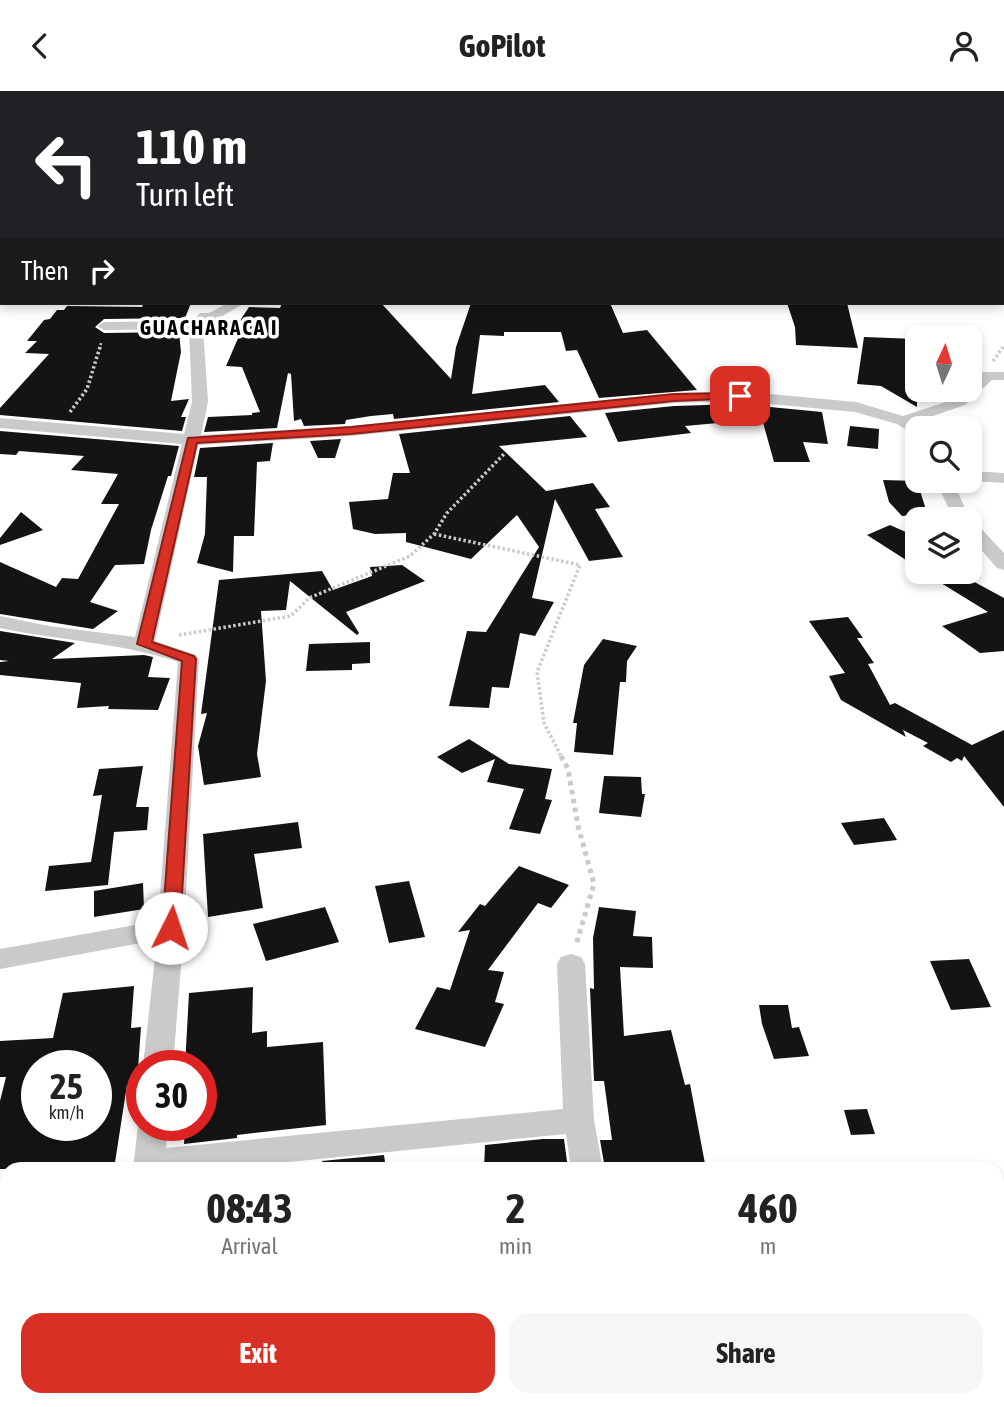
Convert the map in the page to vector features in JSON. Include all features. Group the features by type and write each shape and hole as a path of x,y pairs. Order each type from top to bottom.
{"street":[{"path":"144,644 200,402 196,325 214,305"},
{"path":"104,326 196,325 235,305"},
{"path":"0,423 192,440 351,431 674,398 740,396 856,407 903,421 960,402 988,375 1004,376"},
{"path":"982,477 1004,478"},
{"path":"982,540 1004,564"},
{"path":"0,622 49,632 144,644 189,659 171,928 160,1050"},
{"path":"0,958 171,928"},
{"path":"571,964 579,1120 586,1162"},
{"path":"186,1162 579,1120"},
{"path":"149,1162 151,1141"}],"path":[{"path":"50,429 80,404 98,357 104,326"},
{"path":"144,644 196,631 291,616 309,598 410,556 434,534 447,513 503,454"},
{"path":"434,534 580,565 537,672 544,723 568,769 578,826 594,884 571,964"}],"building":[{"path":"190,305 185,318 104,319 95,327 104,333 179,332 181,352 171,401 189,399 181,417 186,417 182,431 0,415 0,408 49,354 25,353 37,341 27,341 44,320 50,319 57,310 64,310 67,306"},
{"path":"281,305 383,305 451,379 456,347 470,305 611,305 623,333 647,330 697,390 599,398 577,350 566,351 561,332 504,332 504,336 480,335 472,394 545,385 559,402 394,419 393,414 371,416 346,420 345,424 304,426 301,419 294,421 291,374 288,373 277,428 204,432 208,417 252,415 260,412 242,367 226,366 239,336 230,336 249,307 280,308"},
{"path":"788,305 847,305 858,348 796,345 795,327"},
{"path":"864,337 905,339 905,400 881,386 857,384"},
{"path":"739,404 822,412 828,444 803,442 810,462 774,462 762,419 685,426 691,433 618,442 605,413 674,406"},
{"path":"570,416 587,437 499,446 546,491 593,483 610,507 595,509 623,557 589,561 555,499 532,598 554,602 535,636 520,633 509,688 492,687 489,708 449,706 467,631 486,632 539,547 517,515 471,559 406,542 406,533 375,534 353,529 349,502 388,499 393,473 410,473 399,434"},
{"path":"850,426 879,429 878,449 847,446"},
{"path":"0,431 179,446 151,530 144,564 115,565 90,602 118,611 93,629 0,614 0,562 56,587 62,578 78,579 119,504 101,504 118,474 71,470 84,456 19,451 16,455 0,454"},
{"path":"341,439 335,458 318,458 310,441"},
{"path":"273,443 270,461 257,462 254,536 234,536 233,572 197,563 205,534 207,477 194,477 200,448"},
{"path":"883,480 905,481 905,493 921,493 925,507 905,507 905,516 902,516 889,502"},
{"path":"21,512 43,530 0,545 0,538"},
{"path":"890,525 905,532 905,559 867,535"},
{"path":"402,565 425,581 346,612 359,633 357,635 290,581 286,610 261,611 266,681 257,754 261,777 204,785 198,746 207,713 201,714 219,580 322,571 333,590 372,576 370,567"},
{"path":"943,584 978,584 1004,598 1004,651 980,653 942,626 988,612"},
{"path":"848,617 863,638 857,638 874,663 868,664 890,705 895,703 972,745 1004,730 1004,807 964,756 962,761 957,758 951,762 923,746 928,743 903,730 906,737 841,700 829,676 845,673 809,621"},
{"path":"0,631 75,643 52,659 144,655 153,657 148,677 170,678 158,710 108,709 109,706 77,708 81,683 0,675 0,662 9,661 0,660"},
{"path":"603,639 637,646 627,661 626,682 620,682 613,755 574,752 577,723 573,723 584,665"},
{"path":"370,642 370,663 352,664 352,670 306,671 309,644"},
{"path":"469,739 509,764 552,769 545,799 552,800 540,834 509,829 524,789 487,782 495,759 462,773 437,757"},
{"path":"143,766 136,807 149,807 147,830 114,832 108,885 45,891 49,866 91,862 102,795 93,796 99,769"},
{"path":"604,776 641,777 642,794 645,794 641,817 599,813"},
{"path":"884,818 897,840 854,845 841,823"},
{"path":"298,822 302,848 254,854 263,908 208,917 203,834"},
{"path":"519,866 569,885 551,908 538,903 488,970 504,972 495,1002 504,1004 485,1047 415,1029 437,987 450,990 470,930 458,932 480,904 485,906"},
{"path":"409,881 425,937 389,943 375,886"},
{"path":"143,883 144,909 94,917 94,891"},
{"path":"325,907 339,942 266,961 253,924"},
{"path":"599,907 636,911 633,936 652,937 653,968 620,967 624,1036 671,1030 685,1085 690,1084 705,1162 604,1162 600,1140 612,1140 604,1081 594,1081 590,988 594,989 593,938"},
{"path":"969,959 991,1007 951,1010 930,961"},
{"path":"134,986 131,1028 141,1027 139,1050 126,1050 126,1091 115,1162 0,1162 0,1101 6,1077 0,1077 0,1041 53,1038 63,993"},
{"path":"253,987 252,1033 267,1031 267,1047 323,1042 326,1125 237,1135 237,1138 217,1140 217,1050 186,1050 189,993"},
{"path":"759,1005 788,1005 792,1028 799,1027 809,1056 774,1059 762,1024"},
{"path":"867,1109 875,1134 851,1135 844,1110"},
{"path":"564,1139 567,1162 484,1162 485,1145"},
{"path":"184,1141 210,1141 184,1144"},
{"path":"384,1155 385,1162 322,1162"}],"district":[{"name":"GUACHARACA I","path":"209,328"}],"route":[{"path":"171,928 189,659 144,644 192,440 351,431 674,398 740,396"}]}
